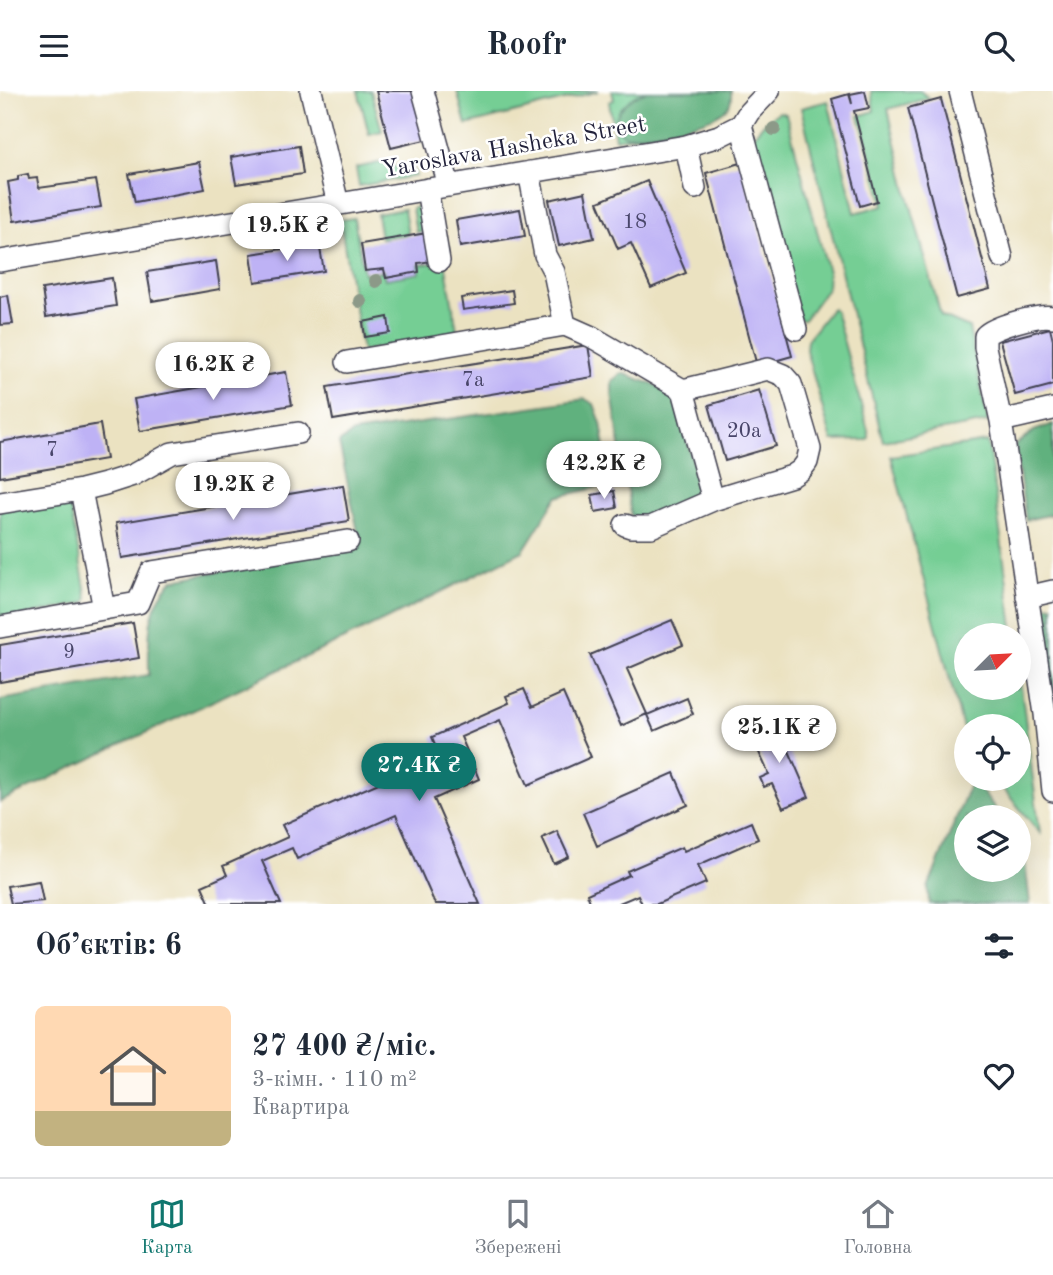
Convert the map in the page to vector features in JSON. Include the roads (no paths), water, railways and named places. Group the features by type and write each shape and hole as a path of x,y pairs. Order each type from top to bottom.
{"street":[{"path":"311,91 338,204"},
{"path":"423,91 449,186"},
{"name":"Yaroslava Hasheka Street","path":"0,261 686,146 719,136 744,109 769,91"},
{"path":"960,91 1002,257"},
{"path":"744,109 796,329"},
{"path":"686,146 695,188"},
{"path":"529,172 545,254 554,272 565,324"},
{"path":"426,189 439,261"},
{"path":"1053,317 1043,316 1014,324 993,330 985,336 985,347 1002,421 1045,714 1053,791"},
{"path":"347,362 565,324 683,390 768,369 776,371 791,384 810,449 807,462 792,476 713,500 651,527 625,525"},
{"path":"683,390 713,500"},
{"path":"1002,421 1053,409"},
{"path":"0,503 81,490 133,475 172,453 298,433"},
{"path":"81,490 104,609"},
{"path":"0,627 138,603 151,572 348,541"},
{"path":"1027,597 1053,591"}]}
